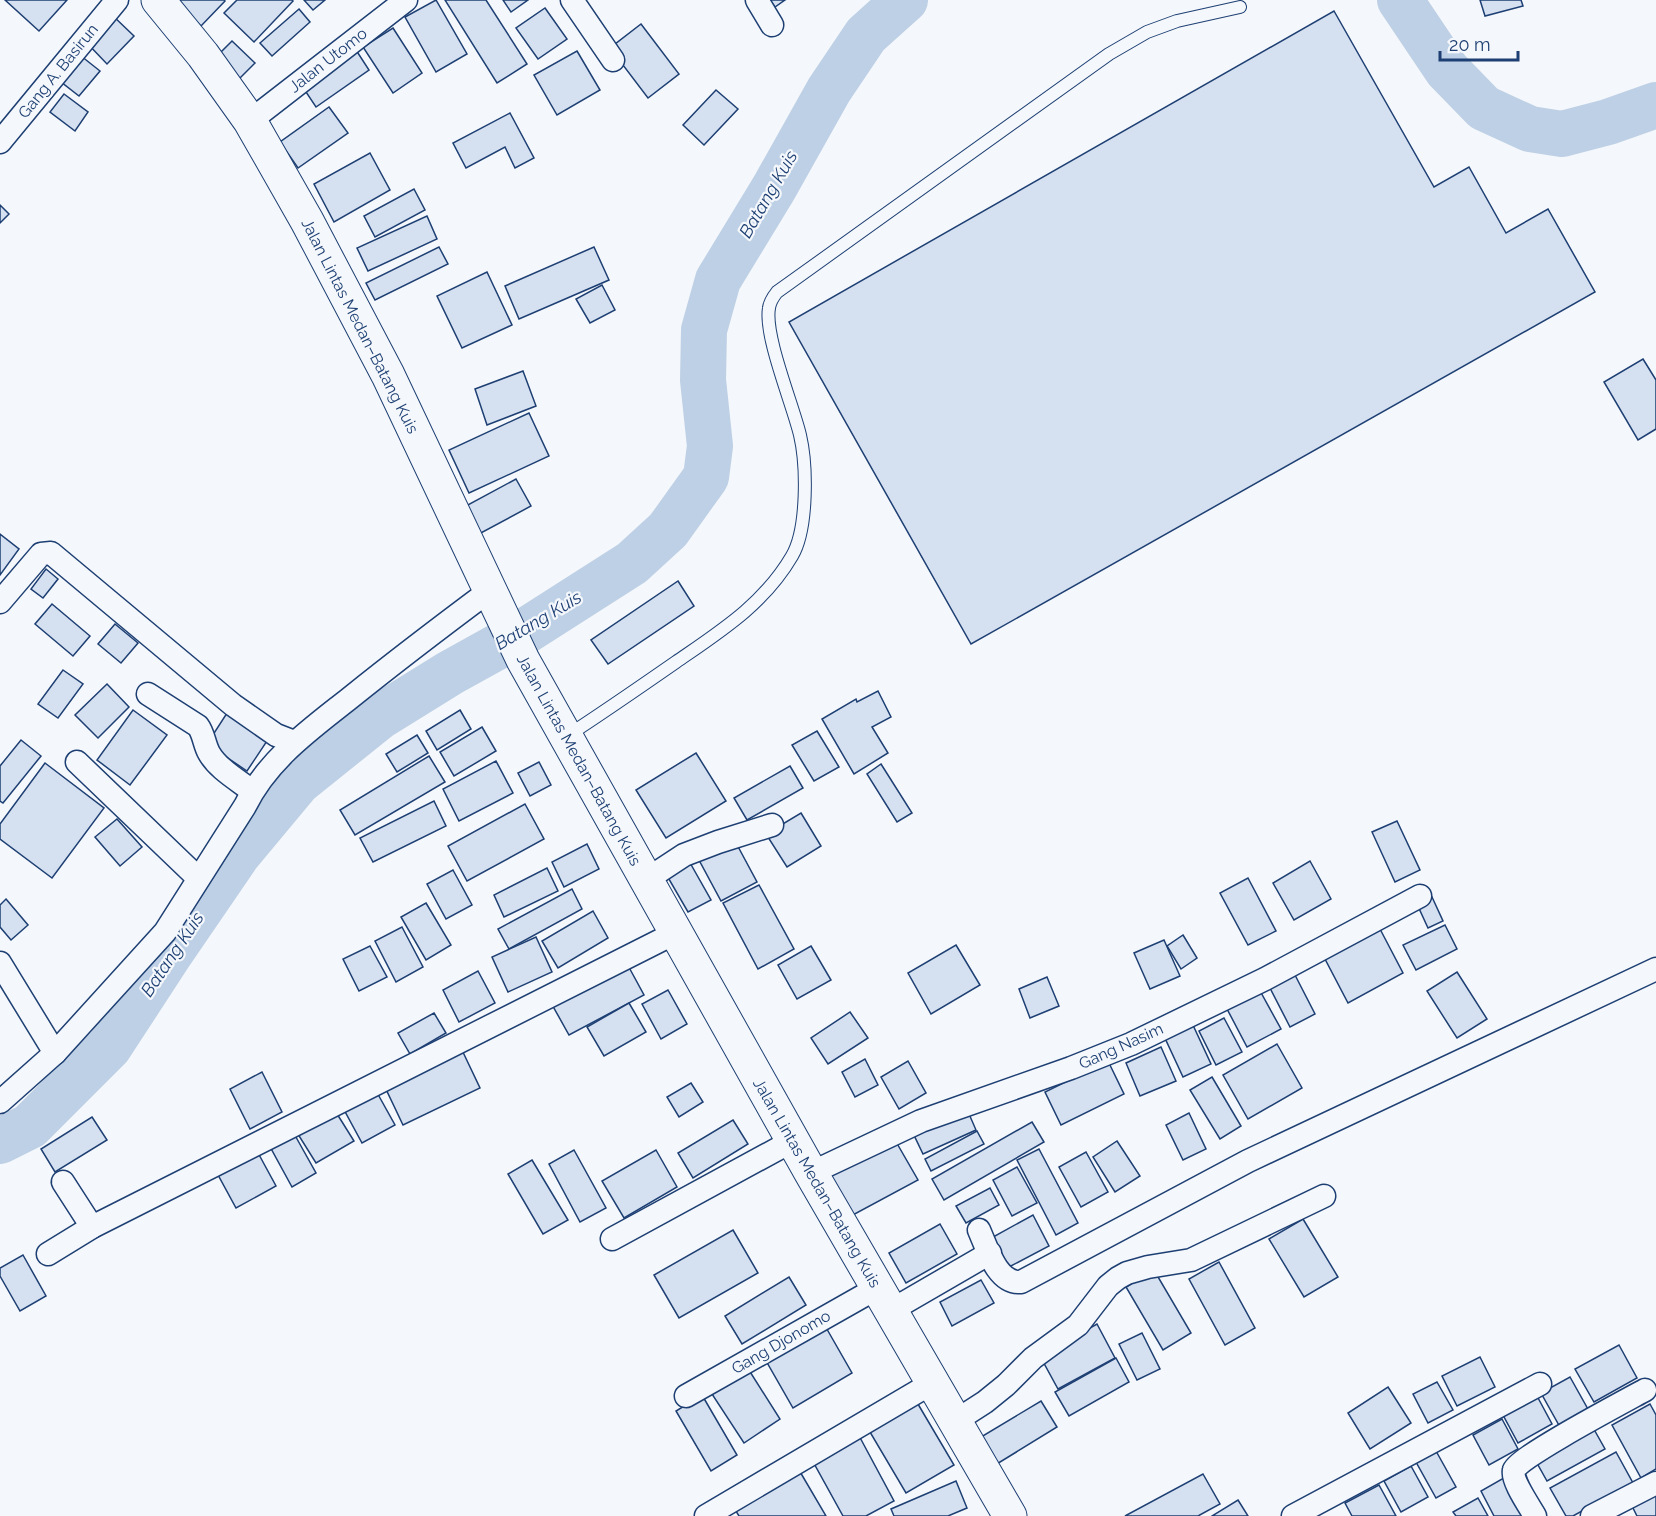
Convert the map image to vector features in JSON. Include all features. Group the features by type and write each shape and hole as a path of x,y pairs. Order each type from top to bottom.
{"highway":[{"name":"Jalan Lintas Medan–Batang Kuis","path":"158,0 203,54 250,120 308,221 364,327 523,660 811,1173 1010,1516"}],"street":[{"name":"Gang A. Basirun","path":"0,142 117,0"},
{"name":"Jalan Utomo","path":"250,120 406,0"},
{"path":"573,0 614,60"},
{"path":"757,0 772,25"},
{"path":"0,602 41,554 51,553 233,705 276,735 294,742"},
{"path":"0,1102 56,1053 165,932 245,806 252,791 294,742 411,649 495,605"},
{"path":"148,694 198,726 213,759 252,791"},
{"path":"77,762 198,878"},
{"path":"646,880 684,855 772,825"},
{"name":"Gang Nasim","path":"811,1173 921,1121 1071,1068 1131,1044 1265,979 1420,896"},
{"path":"48,1254 92,1227 675,933"},
{"path":"0,963 56,1053"},
{"path":"980,1230 1002,1274 1011,1281 1021,1282 1248,1161 1656,969"},
{"path":"612,1239 794,1140"},
{"path":"63,1182 92,1227"},
{"path":"954,1422 985,1402 1033,1358 1068,1334 1091,1310 1108,1286 1118,1278 1148,1266 1191,1260 1324,1196"},
{"name":"Gang Djonomo","path":"686,1396 884,1299 990,1253"},
{"path":"706,1516 932,1383"},
{"path":"1293,1516 1540,1384"},
{"path":"1535,1516 1516,1482 1513,1473 1515,1467 1645,1390"},
{"path":"1592,1516 1656,1483"}],"lane":[{"path":"566,736 737,620 768,590 794,554 803,518 806,475 801,436 775,352 770,326 768,310 777,292 1109,54 1147,32 1177,21 1240,7"}],"building":[{"path":"5,0 67,0 39,31"},
{"path":"173,0 224,0 225,1 201,26"},
{"path":"237,0 293,1 254,42 224,13"},
{"path":"304,0 325,0 313,10"},
{"path":"436,0 467,54 436,72 405,17"},
{"path":"445,0 486,0 527,64 497,83"},
{"path":"503,0 528,0 511,12"},
{"path":"770,0 785,0 775,7"},
{"path":"1480,0 1521,0 1523,6 1485,16"},
{"path":"545,8 567,39 538,59 516,28"},
{"path":"299,9 310,22 272,56 260,43"},
{"path":"1334,11 1434,187 1469,167 1506,233 1548,209 1595,292 971,644 789,322"},
{"path":"111,14 134,36 107,64 85,41"},
{"path":"641,24 679,74 648,98 610,48"},
{"path":"393,28 422,73 393,93 363,47"},
{"path":"232,41 255,63 239,79 216,57"},
{"path":"356,50 369,70 316,107 302,86"},
{"path":"577,51 600,90 557,115 534,75"},
{"path":"76,52 100,71 79,96 56,78"},
{"path":"716,90 738,109 704,145 683,125"},
{"path":"64,94 88,112 75,131 50,112"},
{"path":"329,107 348,133 298,168 280,142"},
{"path":"510,113 534,158 515,168 505,147 466,168 453,143"},
{"path":"370,153 390,190 334,222 314,184"},
{"path":"414,189 425,210 375,237 364,216"},
{"path":"0,205 9,214 0,223"},
{"path":"427,216 437,239 368,271 357,248"},
{"path":"439,247 448,264 375,300 366,283"},
{"path":"594,247 609,280 519,319 505,286"},
{"path":"487,272 512,325 462,348 437,296"},
{"path":"602,285 615,310 590,323 576,299"},
{"path":"1643,359 1656,380 1656,429 1638,440 1604,382"},
{"path":"523,371 536,406 487,425 475,389"},
{"path":"529,413 549,456 469,493 449,450"},
{"path":"516,479 531,506 479,534 464,507"},
{"path":"0,534 19,549 0,575"},
{"path":"46,569 58,579 43,598 31,589"},
{"path":"678,581 694,606 608,664 591,640"},
{"path":"52,604 90,636 73,656 35,624"},
{"path":"115,624 138,643 121,663 98,644"},
{"path":"63,670 83,684 58,718 38,704"},
{"path":"107,684 129,707 98,738 75,715"},
{"path":"878,691 891,717 872,727 888,753 854,774 822,719 856,699 857,702"},
{"path":"133,710 167,735 130,785 97,760"},
{"path":"460,710 471,729 437,750 426,731"},
{"path":"227,713 267,741 247,771 207,744"},
{"path":"482,727 496,751 454,776 440,752"},
{"path":"817,731 839,767 814,781 792,745"},
{"path":"417,735 428,753 397,772 386,754"},
{"path":"21,740 41,756 3,803 0,801 0,766"},
{"path":"696,753 726,801 666,838 636,790"},
{"path":"429,756 445,782 355,835 340,810"},
{"path":"496,761 513,793 459,821 443,789"},
{"path":"539,762 551,785 530,796 518,773"},
{"path":"45,763 104,808 52,878 0,839 0,824"},
{"path":"881,764 912,813 897,822 867,774"},
{"path":"790,766 803,788 747,820 734,798"},
{"path":"434,801 446,826 373,862 360,838"},
{"path":"525,804 544,839 467,881 448,846"},
{"path":"801,813 821,846 787,867 766,834"},
{"path":"117,819 142,847 120,866 95,837"},
{"path":"1397,821 1420,870 1395,882 1372,832"},
{"path":"735,841 757,882 721,901 699,860"},
{"path":"587,844 599,869 564,887 552,862"},
{"path":"689,861 711,900 688,912 666,874"},
{"path":"1310,861 1331,899 1294,920 1273,883"},
{"path":"547,868 558,891 504,917 494,895"},
{"path":"453,870 472,905 446,919 427,884"},
{"path":"1248,878 1276,931 1248,945 1220,893"},
{"path":"759,885 794,949 758,969 723,903"},
{"path":"572,889 582,909 509,949 498,929"},
{"path":"1432,897 1443,921 1428,928 1417,904"},
{"path":"6,899 28,925 11,940 0,927 0,905"},
{"path":"426,903 451,945 426,960 401,917"},
{"path":"593,911 608,938 558,968 542,941"},
{"path":"1445,925 1457,949 1416,970 1403,945"},
{"path":"402,927 423,967 396,982 375,941"},
{"path":"1380,929 1403,973 1348,1003 1325,959"},
{"path":"1183,935 1197,958 1181,969 1167,946"},
{"path":"536,937 552,972 508,992 492,957"},
{"path":"1164,940 1180,976 1150,989 1134,953"},
{"path":"956,945 980,985 931,1014 908,973"},
{"path":"370,946 387,977 359,991 343,959"},
{"path":"811,946 831,980 797,999 778,965"},
{"path":"625,960 644,995 569,1035 550,1001"},
{"path":"478,971 495,1003 459,1022 443,990"},
{"path":"1457,972 1487,1019 1457,1038 1427,991"},
{"path":"1295,975 1315,1014 1290,1027 1270,988"},
{"path":"1047,977 1059,1006 1030,1018 1019,989"},
{"path":"1259,989 1281,1029 1247,1047 1226,1007"},
{"path":"668,990 687,1024 661,1039 642,1004"},
{"path":"629,1003 646,1032 604,1056 587,1027"},
{"path":"850,1012 868,1038 828,1064 811,1038"},
{"path":"434,1013 446,1033 410,1054 398,1033"},
{"path":"1224,1018 1242,1052 1216,1065 1199,1031"},
{"path":"1192,1023 1211,1064 1183,1077 1164,1036"},
{"path":"1277,1044 1302,1088 1248,1119 1223,1075"},
{"path":"1161,1047 1176,1081 1140,1096 1126,1063"},
{"path":"461,1048 480,1088 403,1125 384,1085"},
{"path":"865,1059 878,1085 855,1097 842,1072"},
{"path":"908,1061 926,1093 899,1109 881,1077"},
{"path":"1108,1061 1124,1094 1061,1125 1045,1092"},
{"path":"262,1072 282,1112 250,1129 230,1089"},
{"path":"1212,1077 1241,1126 1220,1139 1190,1090"},
{"path":"691,1083 703,1102 679,1117 667,1097"},
{"path":"375,1089 395,1125 362,1143 342,1106"},
{"path":"966,1107 976,1130 923,1154 912,1131"},
{"path":"334,1109 354,1141 316,1163 296,1131"},
{"path":"1189,1113 1206,1149 1183,1160 1166,1125"},
{"path":"92,1117 107,1140 55,1172 41,1149"},
{"path":"733,1120 748,1144 693,1178 678,1153"},
{"path":"1032,1122 1044,1142 944,1200 932,1179"},
{"path":"292,1130 316,1173 292,1187 268,1143"},
{"path":"977,1131 984,1144 931,1171 925,1159"},
{"path":"895,1140 918,1180 851,1216 829,1177"},
{"path":"1117,1141 1140,1176 1115,1192 1093,1157"},
{"path":"1039,1149 1078,1223 1056,1235 1017,1160"},
{"path":"574,1150 606,1208 580,1222 549,1164"},
{"path":"656,1150 677,1187 624,1218 602,1181"},
{"path":"257,1151 276,1186 236,1208 217,1173"},
{"path":"1086,1152 1108,1192 1081,1207 1059,1167"},
{"path":"532,1160 568,1220 543,1234 508,1174"},
{"path":"1017,1167 1037,1203 1012,1216 993,1180"},
{"path":"990,1188 999,1205 966,1223 956,1206"},
{"path":"1033,1215 1049,1246 1009,1267 993,1237"},
{"path":"1303,1219 1338,1277 1304,1297 1269,1239"},
{"path":"940,1224 957,1254 906,1283 889,1253"},
{"path":"733,1230 758,1273 679,1318 654,1275"},
{"path":"23,1255 46,1296 20,1311 0,1276 0,1268"},
{"path":"1219,1262 1255,1328 1225,1345 1189,1279"},
{"path":"1154,1270 1191,1333 1163,1350 1126,1287"},
{"path":"789,1277 806,1305 742,1344 725,1316"},
{"path":"981,1280 994,1303 952,1326 940,1302"},
{"path":"824,1324 852,1373 793,1408 765,1359"},
{"path":"1097,1324 1115,1358 1058,1389 1040,1356"},
{"path":"1142,1333 1160,1369 1137,1380 1119,1344"},
{"path":"1619,1345 1637,1378 1594,1402 1575,1369"},
{"path":"1480,1357 1495,1387 1457,1406 1442,1376"},
{"path":"1116,1358 1129,1382 1069,1416 1055,1392"},
{"path":"747,1367 780,1419 744,1443 710,1391"},
{"path":"1570,1377 1589,1411 1560,1427 1541,1393"},
{"path":"1437,1382 1453,1410 1428,1423 1413,1394"},
{"path":"1388,1387 1411,1423 1370,1449 1348,1413"},
{"path":"702,1395 737,1455 711,1471 676,1411"},
{"path":"1537,1396 1552,1424 1518,1443 1503,1415"},
{"path":"915,1399 954,1465 906,1493 867,1427"},
{"path":"1041,1401 1057,1427 992,1467 976,1440"},
{"path":"1650,1404 1656,1415 1656,1469 1641,1478 1612,1425"},
{"path":"1502,1419 1518,1449 1489,1465 1473,1435"},
{"path":"1591,1424 1605,1449 1547,1481 1533,1456"},
{"path":"857,1432 894,1501 866,1516 843,1516 811,1458"},
{"path":"1436,1451 1456,1487 1436,1498 1416,1462"},
{"path":"1616,1452 1633,1483 1573,1516 1566,1516 1550,1488"},
{"path":"1411,1466 1428,1497 1401,1512 1384,1481"},
{"path":"799,1470 826,1516 739,1516 734,1508"},
{"path":"1203,1474 1220,1504 1198,1516 1125,1516"},
{"path":"1509,1475 1532,1516 1494,1516 1481,1491"},
{"path":"956,1481 967,1508 948,1516 894,1516 891,1509"},
{"path":"1379,1485 1396,1516 1352,1516 1345,1503"},
{"path":"1656,1488 1656,1516 1637,1516 1630,1502"},
{"path":"1478,1498 1488,1516 1456,1516 1453,1512"},
{"path":"1238,1500 1248,1516 1212,1516"}],"waterway":[{"name":"Batang Kuis","path":"0,1141 30,1126 109,1047 238,854 298,782 379,717 450,673 524,632 632,563 668,530 706,477 710,446 703,380 704,330 718,280 774,188 829,90 866,35 905,0"},
{"name":"Batang Kuis","path":"1400,0 1447,70 1484,108 1530,129 1562,134 1608,122 1656,105"}]}
